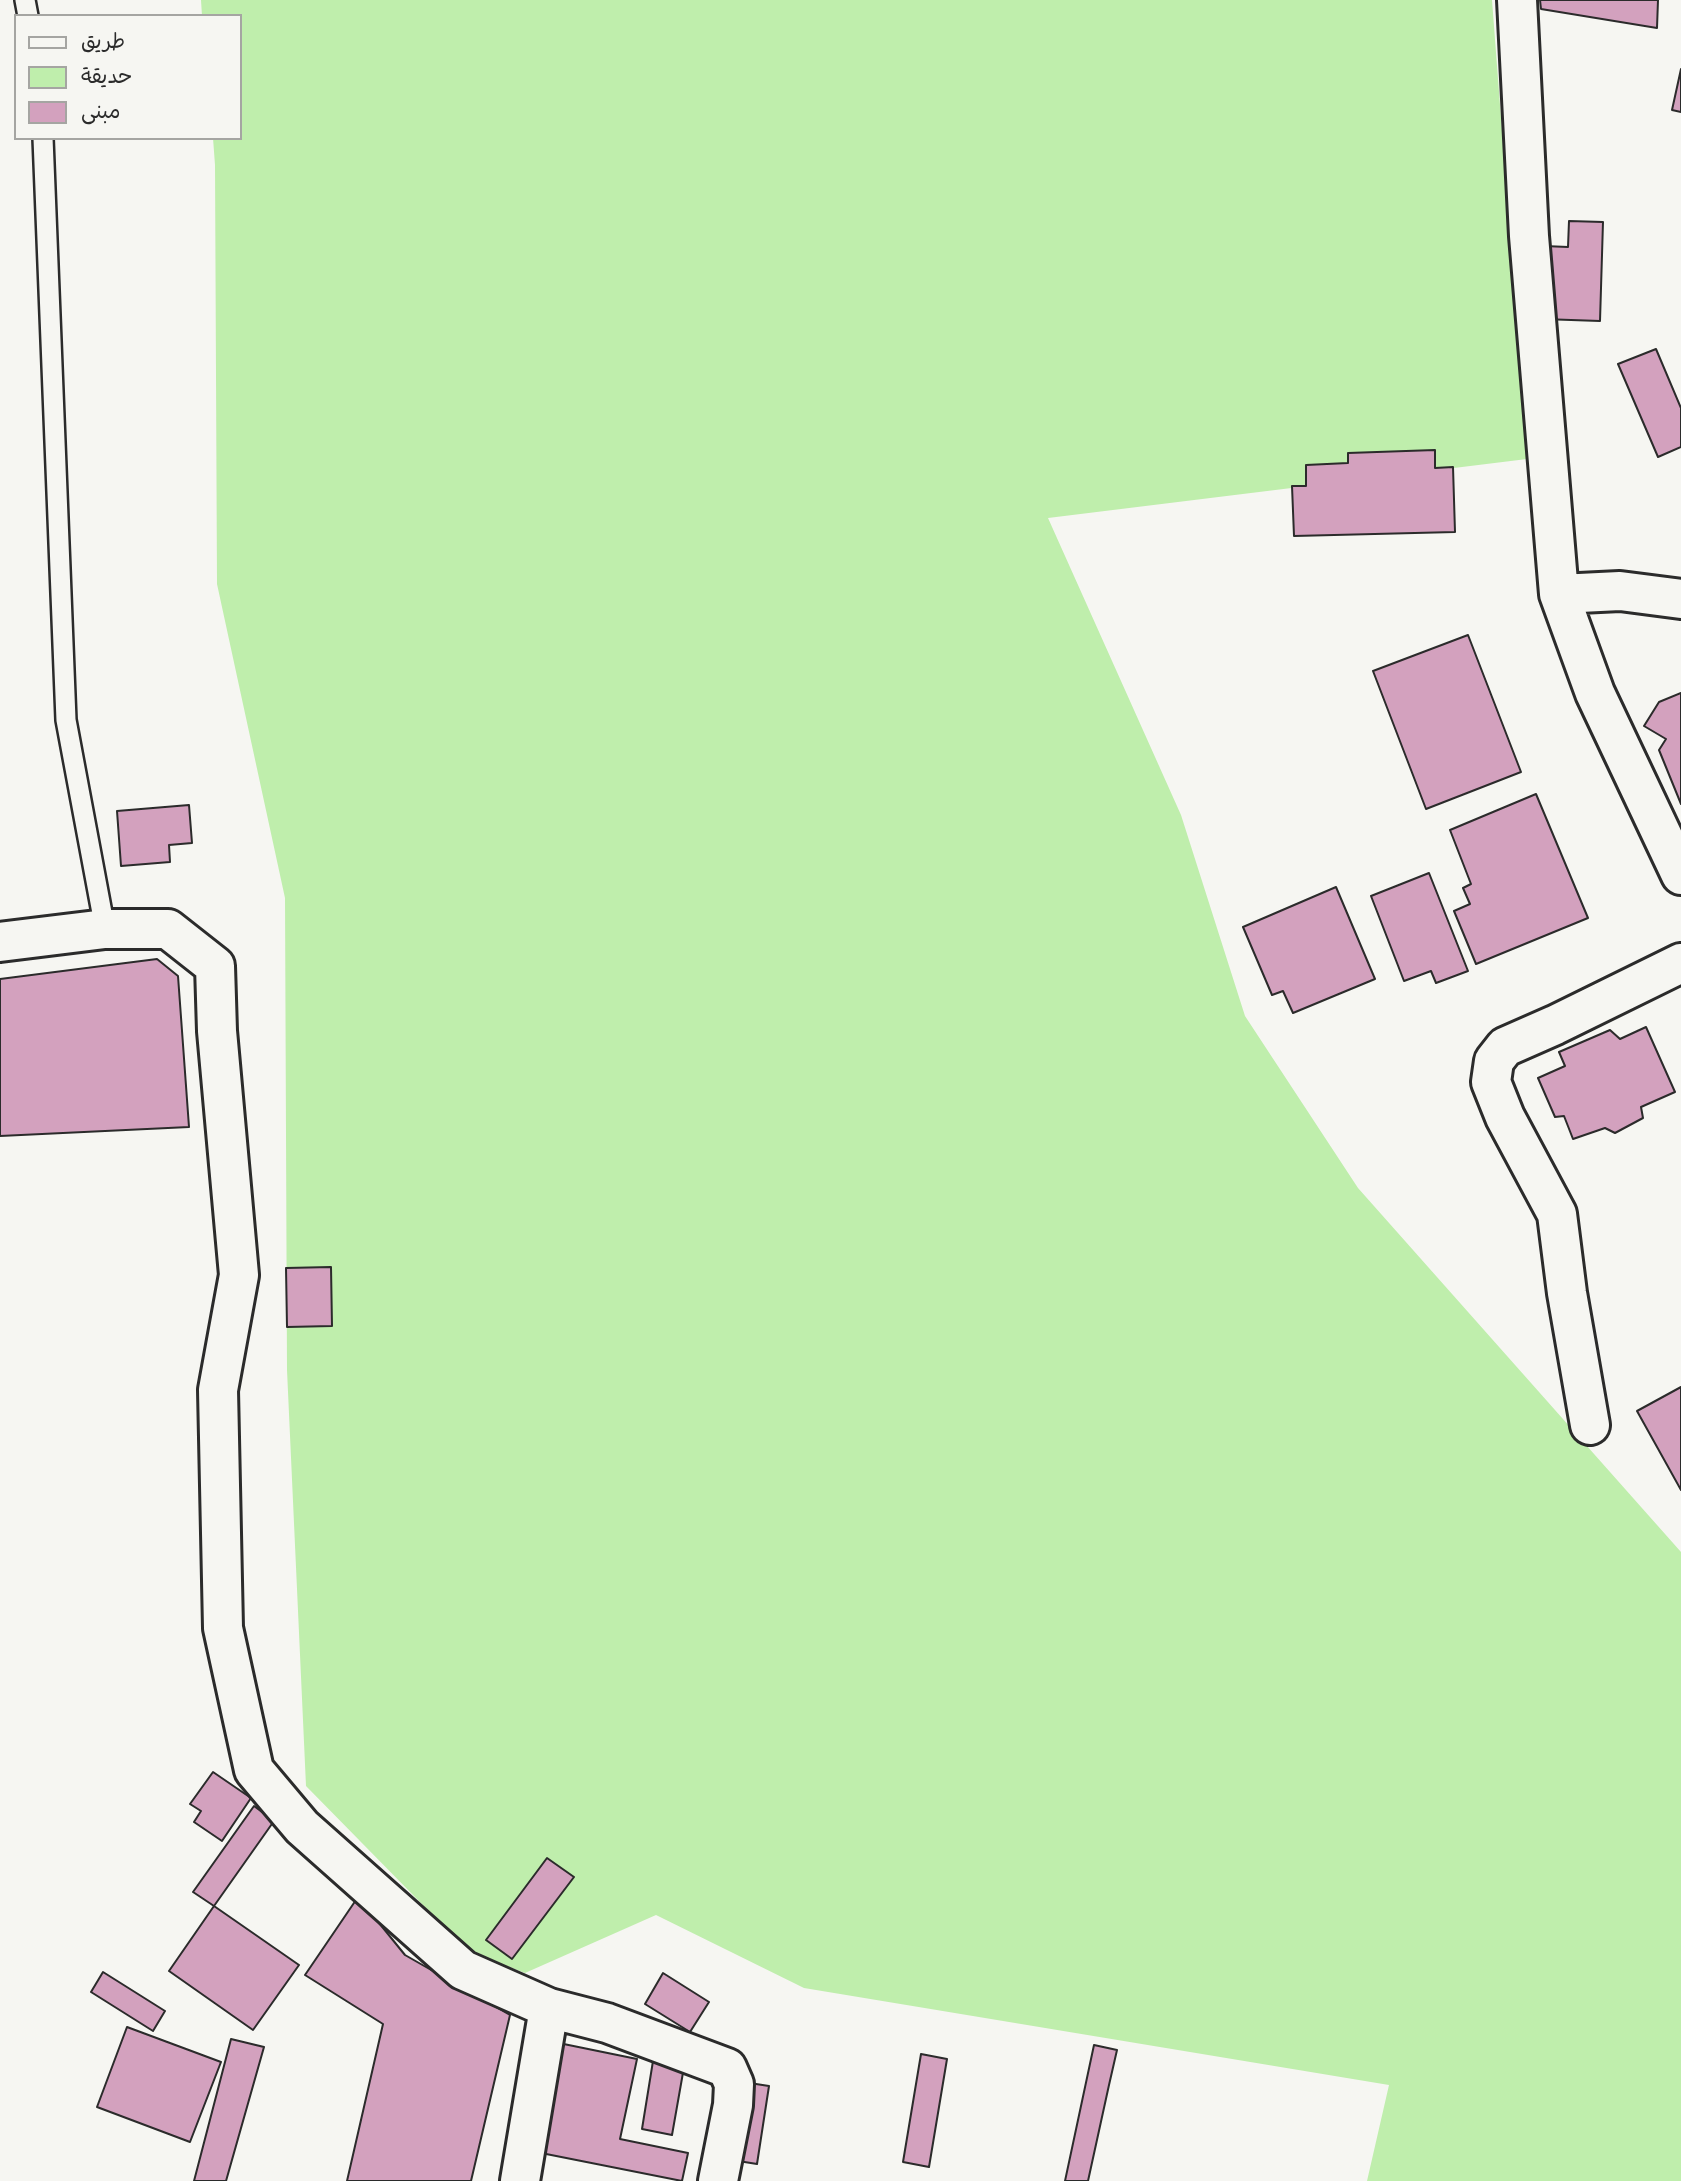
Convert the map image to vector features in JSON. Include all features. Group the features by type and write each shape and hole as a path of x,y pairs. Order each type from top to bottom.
{"street":[{"path":"1517,0 1529,236 1559,594 1595,693 1681,875"},
{"path":"1559,594 1620,592 1681,599"},
{"path":"0,942 105,929 168,929 215,966 217,1031 239,1275 218,1391 223,1628 254,1770 302,1828 463,1970 549,2008 607,2023 727,2068 734,2084 733,2105 718,2181"},
{"path":"1590,1425 1567,1293 1557,1214 1505,1116 1491,1082 1494,1061 1505,1047 1681,963"},
{"path":"520,2181 549,2008"}],"lane":[{"path":"43,140 66,720 105,929"}],"green space":[{"path":"201,0 1492,0 1527,459 1048,518 1181,815 1245,1016 1358,1188 1681,1552 1681,2181 1367,2181 1389,2085 804,1988 656,1915 525,1973 468,1951 306,1786 287,1370 285,898 217,584 213,140 242,140 242,14 202,14"}],"building":[{"path":"1540,0 1658,0 1657,28 1541,9"},
{"path":"1681,69 1681,112 1672,110"},
{"path":"1569,221 1603,222 1600,321 1542,319 1544,246 1568,247"},
{"path":"1656,349 1681,408 1681,447 1658,457 1618,364"},
{"path":"1435,450 1435,468 1453,467 1455,532 1294,536 1292,486 1306,486 1306,465 1348,463 1348,453"},
{"path":"1468,635 1521,772 1426,809 1373,671"},
{"path":"1681,693 1681,804 1659,750 1666,739 1644,726 1659,702"},
{"path":"1536,794 1588,918 1476,964 1454,911 1470,904 1463,888 1471,884 1450,830"},
{"path":"189,805 192,843 169,845 170,862 121,866 117,811"},
{"path":"1429,873 1468,971 1436,983 1431,971 1404,981 1371,896"},
{"path":"1336,887 1375,979 1293,1013 1283,991 1272,995 1243,927"},
{"path":"157,959 178,976 189,1127 0,1136 0,979"},
{"path":"1646,1027 1675,1092 1641,1107 1643,1118 1615,1133 1605,1128 1573,1139 1564,1116 1555,1117 1538,1078 1565,1066 1559,1052 1610,1030 1620,1039"},
{"path":"331,1267 332,1326 287,1327 286,1268"},
{"path":"1681,1387 1681,1490 1637,1411"},
{"path":"213,1772 251,1798 222,1841 194,1822 201,1811 190,1804"},
{"path":"254,1806 274,1821 214,1906 193,1892"},
{"path":"547,1858 574,1877 512,1959 486,1940"},
{"path":"358,1897 405,1955 510,2015 471,2181 347,2181 383,2024 305,1975"},
{"path":"214,1906 299,1965 253,2030 169,1971"},
{"path":"103,1972 165,2011 153,2031 91,1992"},
{"path":"663,1973 709,2002 690,2032 645,2004"},
{"path":"127,2027 221,2062 190,2142 97,2107"},
{"path":"231,2039 264,2047 226,2181 194,2181"},
{"path":"549,2041 637,2059 620,2139 688,2153 682,2181 526,2150"},
{"path":"1094,2045 1117,2050 1088,2181 1065,2181"},
{"path":"921,2054 947,2059 929,2167 903,2162"},
{"path":"653,2061 684,2067 672,2135 642,2129"},
{"path":"743,2082 769,2086 757,2164 732,2160"}]}
